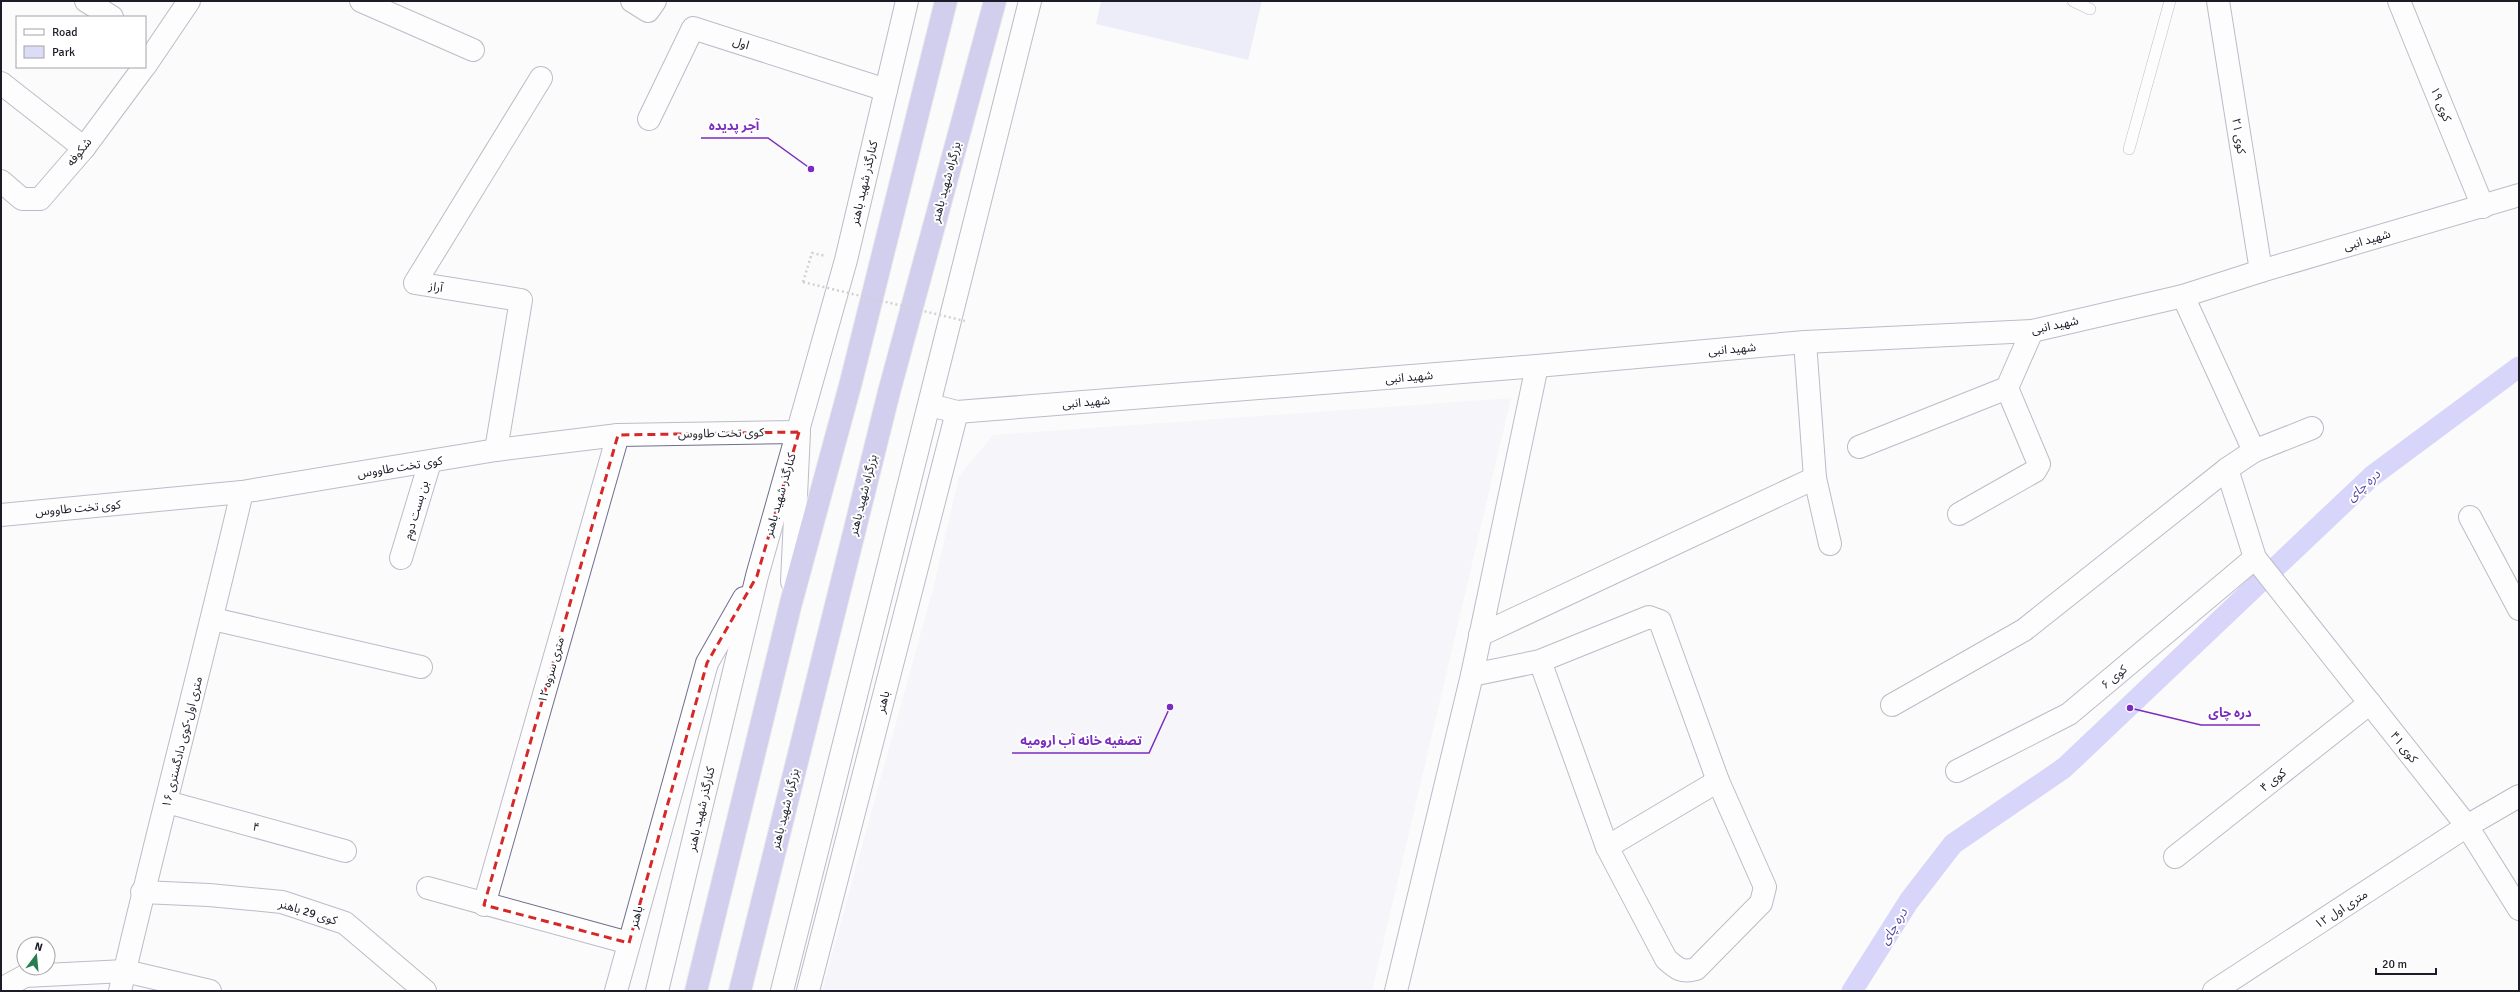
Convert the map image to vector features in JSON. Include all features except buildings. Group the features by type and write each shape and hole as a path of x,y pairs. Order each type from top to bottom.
{"highway":[{"path":"696,991 791,603 851,382 946,1"},
{"name":"بزرگراه شهید باهنر","path":"740,991 887,400 994,1"}],"street":[{"path":"86,1 110,16"},
{"name":"شکوفه","path":"146,63 152,42 189,1"},
{"path":"361,1 473,50"},
{"path":"632,1 648,11 655,1"},
{"name":"کنارگذر شهید باهنر","path":"657,991 756,576 799,432 846,260 907,1"},
{"path":"782,991 1030,1"},
{"name":"کوی ۲۱","path":"2218,1 2261,271"},
{"name":"کوی ۱۹","path":"2399,1 2483,207"},
{"name":"اول","path":"649,119 693,28 886,90"},
{"name":"شکوفه","path":"1,181 22,199 40,199 84,148 144,68"},
{"name":"آراز","path":"496,450 521,300 416,283 541,78"},
{"path":"1,83 84,148"},
{"name":"شهید انبی","path":"930,405 957,412 1537,366 1805,342 2032,331 2183,296 2261,271 2483,207 2519,195"},
{"path":"2183,296 2254,451"},
{"path":"1860,447 2007,388 2032,331"},
{"path":"1805,342 1815,478 1830,544"},
{"path":"1396,991 1472,675 1537,366"},
{"path":"1959,514 2035,471 2039,464 2007,388"},
{"name":"باهنر","path":"808,991 957,412"},
{"path":"1892,704 2024,630 2227,469 2254,451 2312,428"},
{"path":"791,603 799,432"},
{"name":"کوی تخت طاووس","path":"1,515 242,492 496,450 618,435 799,432"},
{"name":"۱۲ متری سروه","path":"484,905 618,435"},
{"name":"بن بست دوم","path":"401,558 430,462"},
{"path":"2227,469 2255,558"},
{"path":"1480,634 1815,478"},
{"name":"۱۶ متری اول-کوی دادگستری","path":"123,981 142,892 167,802 213,619 242,492"},
{"path":"2470,517 2519,609"},
{"name":"کوی ۴۱","path":"2255,558 2467,826 2519,909"},
{"name":"کوی ۶","path":"1957,771 2069,714 2255,558"},
{"name":"باهنر","path":"616,991 707,663 756,576"},
{"path":"1472,675 1540,661 1649,617 1660,621 1718,782 1765,887 1764,896 1761,903 1696,969 1686,972 1677,970 1666,959 1607,847 1540,661"},
{"path":"213,619 421,668"},
{"name":"کوی ۴","path":"2175,857 2370,704"},
{"path":"1607,847 1718,782"},
{"name":"۱۲ متری اول","path":"2214,991 2467,826 2519,796"},
{"name":"۴","path":"167,802 345,851"},
{"path":"428,888 484,905 629,943"},
{"name":"کوی 29 باهنر","path":"142,892 209,895 282,902 345,924 426,991"},
{"path":"1,989 25,976 123,981 210,991"}],"lane":[{"path":"2072,1 2090,9"},
{"path":"2129,149 2170,1"}],"path":[{"path":"812,253 803,282 965,321"}],"highlighted area":[{"path":"799,432 757,576 707,663 629,943 484,905 618,435"}],"shaded area":[{"path":"1511,398 1372,991 822,991 934,585 959,476 993,435"}],"green space":[{"path":"1101,1 1262,1 1248,60 1096,24"}],"waterway":[{"name":"دره چای","path":"1852,991 1909,901 1953,844 2064,768 2372,476 2519,367"}],"place":[{"name":"آجر پدیده","path":"811,169"},
{"name":"تصفیه خانه آب ارومیه","path":"1170,707"},
{"name":"دره چای","path":"2130,708"}]}
